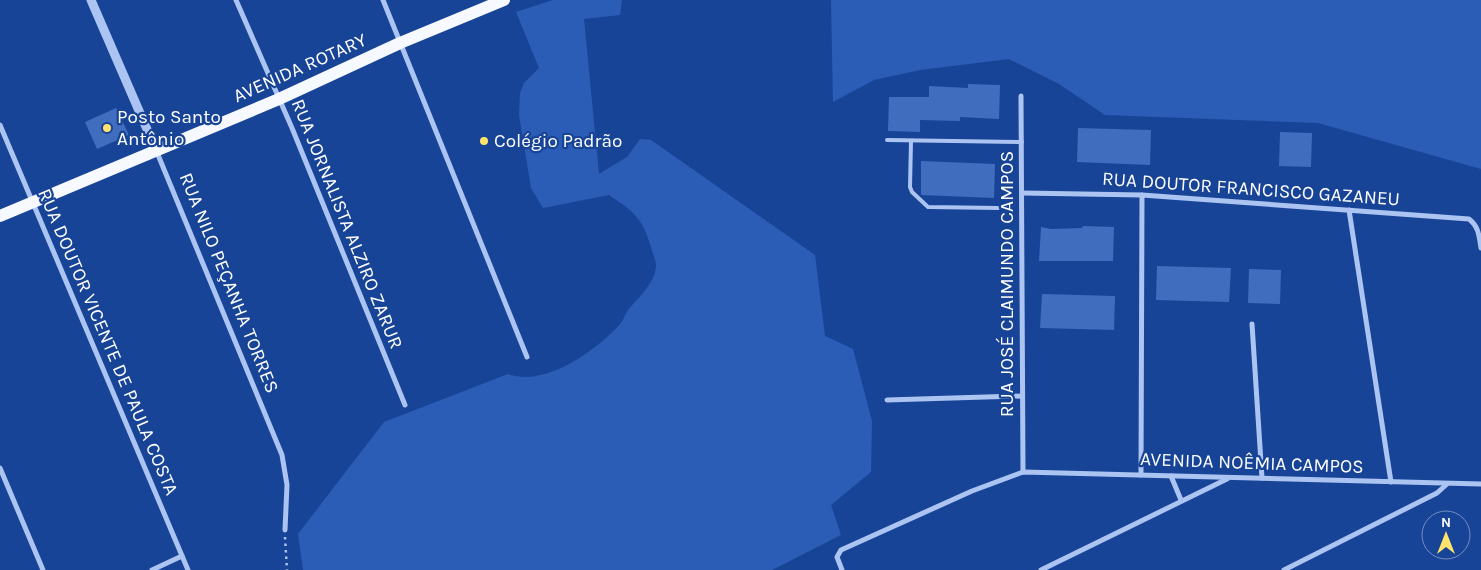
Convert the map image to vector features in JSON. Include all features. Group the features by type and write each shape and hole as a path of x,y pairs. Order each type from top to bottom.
{"main road":[{"name":"AVENIDA ROTARY","path":"0,216 279,99 400,43 504,0"}],"street":[{"name":"RUA NILO PEÇANHA TORRES","path":"92,0 282,455 286,485 285,530"},
{"name":"RUA JORNALISTA ALZIRO ZARUR","path":"236,0 279,99 405,405"},
{"path":"383,0 527,357"},
{"name":"RUA JOSÉ CLAIMUNDO CAMPOS","path":"1021,96 1023,472"},
{"name":"RUA DOUTOR VICENTE DE PAULA COSTA","path":"0,126 188,570"},
{"name":"RUA DOUTOR FRANCISCO GAZANEU","path":"1022,193 1142,195 1469,219 1475,224 1481,248"},
{"path":"1141,475 1142,195"},
{"path":"1349,210 1391,482"},
{"path":"1252,324 1262,478"},
{"path":"887,400 1022,396"},
{"path":"0,468 43,570"},
{"path":"842,570 837,557 841,550 972,491 1023,472"},
{"name":"AVENIDA NOÊMIA CAMPOS","path":"1023,472 1481,484"},
{"path":"1172,476 1182,500"},
{"path":"1041,570 1230,478"},
{"path":"1284,570 1437,493 1447,484"},
{"path":"152,570 182,556"}],"lane":[{"path":"887,140 1022,142"},
{"path":"911,141 910,187 928,207 998,208"}],"path":[{"path":"285,530 284,551 287,570"}],"shaded area":[{"path":"553,0 622,0 620,15 584,19 599,174 627,157 640,139 651,140 815,255 825,336 853,349 872,421 871,472 831,505 841,535 772,570 303,570 298,534 384,422 508,374 522,377 538,376 569,364 611,334 653,278 656,263 648,237 636,216 625,206 609,195 543,208 531,188 519,115 520,93 524,83 539,68 516,12"},
{"path":"831,0 1481,0 1481,169 1318,123 1105,115 1059,84 1009,59 920,70 874,80 833,102"}],"building":[{"path":"968,84 1000,85 999,119 960,117 960,121 920,120 920,132 888,131 889,97 929,97 929,86 968,88"},
{"name":"Posto Santo Antônio","path":"116,108 129,135 97,149 85,122"},
{"path":"1078,128 1151,130 1150,165 1077,162"},
{"path":"1280,132 1312,133 1311,167 1279,166"},
{"path":"921,161 995,164 994,198 921,195"},
{"path":"1083,226 1114,227 1113,261 1039,261 1041,227 1051,229 1082,228"},
{"path":"1157,266 1231,268 1229,302 1156,300"},
{"path":"1249,269 1281,270 1280,304 1248,303"},
{"path":"1042,294 1115,296 1114,330 1040,328"}],"place":[{"name":"Posto Santo Antônio","path":"107,128"},
{"name":"Colégio Padrão","path":"484,141"}]}
